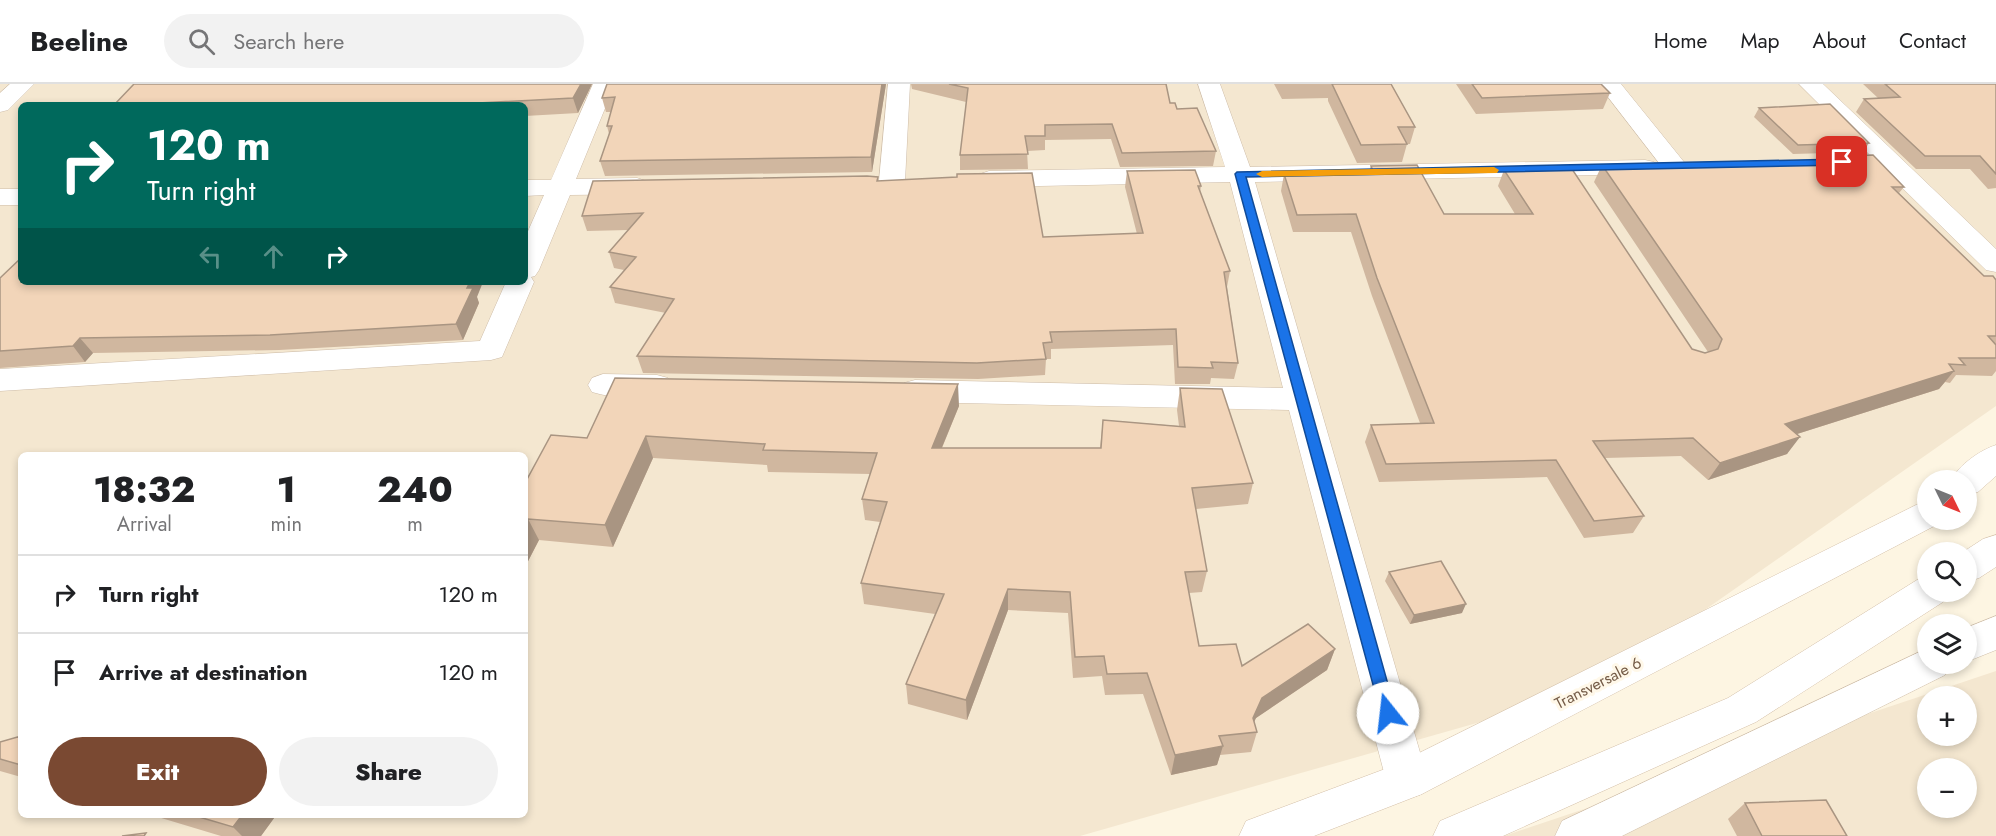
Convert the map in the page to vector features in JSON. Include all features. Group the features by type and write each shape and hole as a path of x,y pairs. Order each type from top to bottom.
{"street":[{"path":"0,105 23,84"},
{"path":"528,263 604,84"},
{"path":"892,181 899,84"},
{"path":"1209,84 1240,174 1300,399 1407,780"},
{"path":"962,180 1240,174 1576,179 1687,166 1609,84"},
{"path":"1810,84 1996,264"},
{"path":"1806,163 1890,161"},
{"path":"528,188 655,185"},
{"path":"0,197 18,197"},
{"path":"0,380 491,350 519,285"},
{"path":"603,385 686,386"},
{"path":"887,390 1300,399"},
{"path":"1977,473 1996,457"},
{"name":"Transversale 6","path":"1262,836 1407,780 1917,520"},
{"path":"1977,561 1996,549"},
{"path":"1455,836 1742,710 1917,599"},
{"path":"1977,641 1996,632"},
{"path":"1577,836 1917,670"}],"shaded area":[{"path":"0,84 1996,84 1996,406 1589,691 1080,836 0,836"},
{"path":"1996,671 1996,836 1504,836 1917,697 1917,746 1977,746 1977,686 1951,686"}],"building":[{"path":"134,84 581,84 573,98 498,102 117,102"},
{"path":"607,84 882,84 871,157 600,161 612,126 607,126 615,97 602,98"},
{"path":"949,84 1166,84 1170,103 1175,103 1177,109 1197,108 1216,151 1122,153 1112,124 1045,125 1045,136 1025,136 1028,154 960,155 968,88"},
{"path":"1332,84 1391,84 1415,127 1398,127 1407,144 1361,145"},
{"path":"1472,84 1601,84 1610,93 1482,98"},
{"path":"1885,84 1996,84 1996,174 1980,156 1925,156 1864,99 1900,97"},
{"path":"1830,104 1869,143 1798,145 1759,108"},
{"path":"1873,155 1904,187 1892,187 1984,276 1993,276 1996,280 1996,336 1988,336 1996,345 1996,358 1959,358 1965,365 1949,364 1954,371 1785,424 1800,437 1720,463 1693,438 1593,441 1644,516 1594,521 1556,460 1386,464 1371,425 1434,423 1377,278 1356,214 1297,215 1284,174 1373,171 1371,166 1417,165 1444,214 1533,214 1504,170 1570,166 1692,349 1705,353 1718,349 1722,339 1602,165 1828,161 1823,156"},
{"path":"1195,170 1201,186 1198,186 1230,271 1224,272 1238,363 1211,362 1213,368 1178,367 1176,329 1050,332 1052,342 1043,343 1046,359 977,363 637,356 674,299 610,287 636,257 609,252 643,213 582,216 593,181 867,176 878,177 877,181 957,177 957,174 1032,173 1043,237 1143,233 1127,171"},
{"path":"18,261 18,285 468,285 467,288 473,288 456,324 270,335 80,338 73,346 0,351 0,278"},
{"path":"615,378 958,384 932,448 1101,448 1103,420 1185,427 1180,388 1222,389 1253,483 1192,488 1207,571 1185,572 1199,646 1236,644 1242,666 1308,624 1335,649 1262,698 1253,718 1257,732 1219,736 1223,746 1175,755 1147,673 1107,674 1104,656 1075,657 1070,592 1008,589 966,700 906,684 944,594 861,583 887,502 862,499 877,453 763,450 765,444 646,436 605,525 528,519 528,477 551,435 587,438"},
{"path":"1441,561 1466,604 1414,615 1389,572"},
{"path":"18,737 18,764 0,759 0,742"},
{"path":"1826,800 1847,836 1762,836 1745,803"},
{"path":"203,818 240,818 233,827"},
{"path":"146,833 144,836 122,836"}],"slow traffic":[{"path":"1262,174 1494,170"}],"route":[{"path":"1388,713 1240,174 1842,162"}]}
